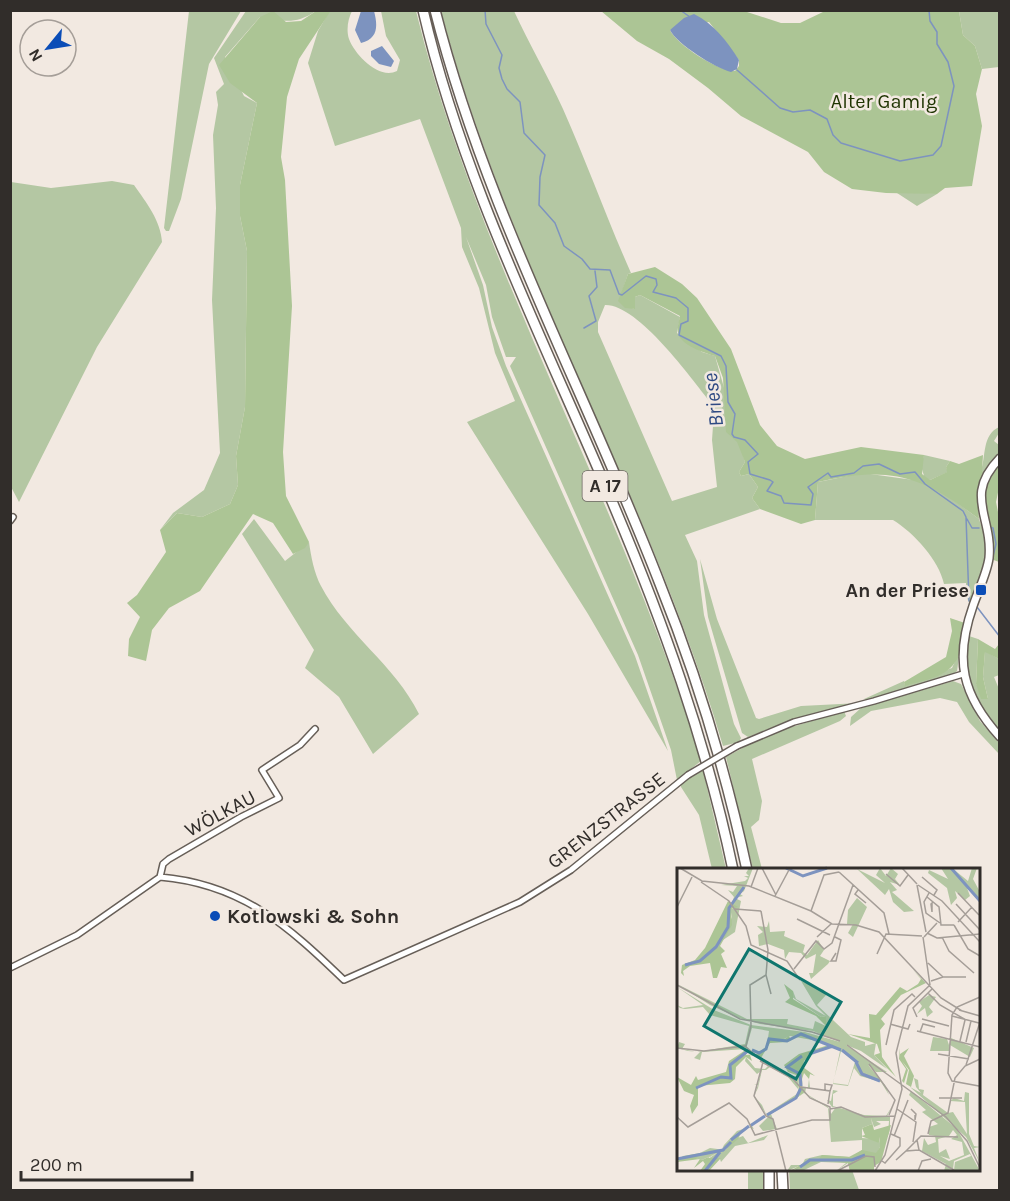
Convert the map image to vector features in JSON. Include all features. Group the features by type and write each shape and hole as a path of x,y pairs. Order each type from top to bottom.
{"highway":[{"name":"A 17","path":"423,10 450,111 479,192 519,291 610,497 675,661 710,772 733,868"},
{"name":"A 17","path":"435,10 471,129 504,219 623,494 686,651 720,759 747,868"},
{"path":"769,1171 769,1191"},
{"path":"782,1171 783,1191"}],"street":[{"path":"999,458 989,469 982,483 980,504 989,558 965,630 962,647 963,674 968,691 982,718 999,737"},
{"name":"GRENZSTRASSE","path":"160,877 209,886 242,898 265,911 294,933 344,980 520,902 571,870 688,775 737,746 794,722 874,702 963,674"},
{"name":"WÖLKAU","path":"160,877 163,864 169,859 279,798 261,770 300,745 315,729"},
{"path":"10,968 77,935 160,877"}],"green space":[{"path":"189,11 241,11 209,64 181,199 169,231 166,231 164,228"},
{"path":"246,11 316,11 295,20 283,21 260,17 225,57 244,96 257,103 240,185 240,216 247,251 245,407 236,456 238,485 230,504 202,517 177,513 160,530 173,513 204,490 220,453 212,300 216,208 213,135 218,105 216,92 224,84 214,58"},
{"path":"273,11 286,22 301,21 316,11 330,12 299,59 287,97 281,157 285,180 292,306 283,452 286,496 309,542 305,548 293,554 273,523 253,514 200,591 169,608 152,630 146,661 128,656 129,639 140,617 127,603 137,595 166,552 160,530 177,513 202,517 230,504 238,485 236,456 245,407 247,251 240,216 240,185 257,103 230,83 219,65 260,17"},
{"path":"327,11 352,11 348,28 349,39 356,52 375,69 390,73 397,71 400,60 386,36 381,11 416,11 443,108 477,202 514,295 633,572 669,666 701,761 677,780 671,750 638,655 510,366 516,357 506,357 492,317 486,285 466,237 483,285 492,327 506,366 635,656 668,751 588,614 467,422 515,401 495,353 479,288 462,247 461,228 420,119 335,146 308,63 318,31 329,12"},
{"path":"441,11 514,11 563,109 631,273 628,274 619,301 634,309 635,297 640,295 680,317 677,333 702,352 715,356 745,462 739,472 741,476 749,474 758,487 752,498 760,509 685,535 697,561 704,615 734,724 741,738 739,742 723,746 692,652 657,560 540,289 469,105","holes":["605,305 618,308 633,316 663,344 711,403 714,412 712,440 717,487 672,501 598,332 598,322"]},
{"name":"Alter Gamig","path":"601,11 744,11 781,23 800,23 825,11 959,11 963,35 975,46 982,69 976,94 982,126 972,186 945,188 937,194 886,193 852,189 824,172 808,152 741,116 669,59 637,41","holes":["709,22 739,60 739,66 735,71 719,67 689,50 670,30"]},
{"path":"959,11 999,11 999,67 982,69 975,46 963,35"},
{"path":"112,181 134,185 156,219 162,242 97,347 19,502 10,485 11,182 51,188"},
{"path":"897,193 937,194 917,206"},
{"path":"655,267 682,284 697,298 731,349 760,425 777,446 805,459 861,447 924,455 922,474 930,480 947,472 946,467 950,461 959,464 983,455 982,471 984,472 977,494 979,519 939,492 903,478 885,475 843,477 818,482 815,520 801,524 760,509 752,498 758,487 749,474 741,476 739,472 745,462 737,442 726,432 723,378 715,356 693,348 679,337 680,316 640,295 635,297 635,309 625,308 618,301 628,274"},
{"path":"999,427 999,433 994,441 999,445 999,454 984,472 981,471 987,440"},
{"path":"924,455 950,461 946,467 948,472 930,480 925,479 921,466"},
{"path":"998,464 1000,483 996,502 999,517 999,562 991,559 982,502 985,484"},
{"path":"863,473 921,481 948,496 979,519 985,537 986,558 970,604 966,596 966,583 944,584 937,566 924,548 909,532 893,520 815,520 818,482"},
{"path":"254,519 285,561 309,542 316,576 331,603 397,680 419,714 373,754 339,697 305,668 314,650 242,534"},
{"path":"700,559 717,619 756,718 801,706 860,703 794,719 748,737 742,733 708,617"},
{"path":"950,618 965,623 960,651 955,662 944,673 905,686 904,682 946,657 952,631"},
{"path":"969,636 978,639 976,684 988,699 983,677 985,651 999,659 999,675 994,677 999,689 999,733 984,712 972,688 967,663"},
{"path":"978,639 995,649 999,644 999,659 985,652 983,677 988,699 981,699 976,684"},
{"path":"959,657 957,671 952,675 868,701 864,699 904,681 905,685 952,668"},
{"path":"953,681 961,684 980,721 999,743 999,754 969,722 957,702 940,698 871,711 850,726 851,717 861,708"},
{"path":"844,711 846,716 840,721 752,759 762,801 759,820 751,827 762,868 753,868 726,757 766,735"},
{"path":"703,770 726,868 712,868 699,815 681,787 681,783"},
{"path":"748,1171 763,1171 764,1190 748,1190"},
{"path":"789,1171 852,1171 859,1190 790,1190"}],"water":[{"path":"361,11 374,11 376,27 374,35 361,43 355,30"},
{"path":"694,14 714,28 725,40 739,60 737,69 731,72 716,66 697,55 674,36 670,30 684,18"},
{"path":"382,46 394,61 391,67 379,64 371,56 371,51"}],"waterway":[{"name":"Briese","path":"485,10 486,24 502,55 499,68 502,79 507,89 520,102 524,133 545,155 540,177 539,205 555,223 564,246 582,259 590,269 610,270 619,294 622,295 646,276 656,279 657,285 653,292 676,298 688,308 688,321 681,324 679,335 721,356 726,366 728,402 735,414 732,434 734,437 745,440 758,454 748,462 750,474 773,482 767,491 781,496 784,503 811,505 813,494 808,487 828,473 831,477 854,473 863,466 879,464 900,474 915,472 925,484 963,511 966,517 969,601"},
{"path":"680,10 690,17"},
{"path":"737,70 780,108 793,112 810,110 827,119 833,135 841,143 900,161 933,155 941,146 954,86 948,62 937,44 937,32 930,21 929,10"},
{"path":"584,328 596,321 589,296 597,287 595,271"},
{"name":"Briese","path":"967,519 972,528 979,528"},
{"name":"Briese","path":"989,527 993,528 996,544 992,560"},
{"name":"Briese","path":"977,607 1000,637"}],"place":[{"name":"An der Priese","path":"981,590"},
{"name":"Kotlowski & Sohn","path":"215,916"}]}
